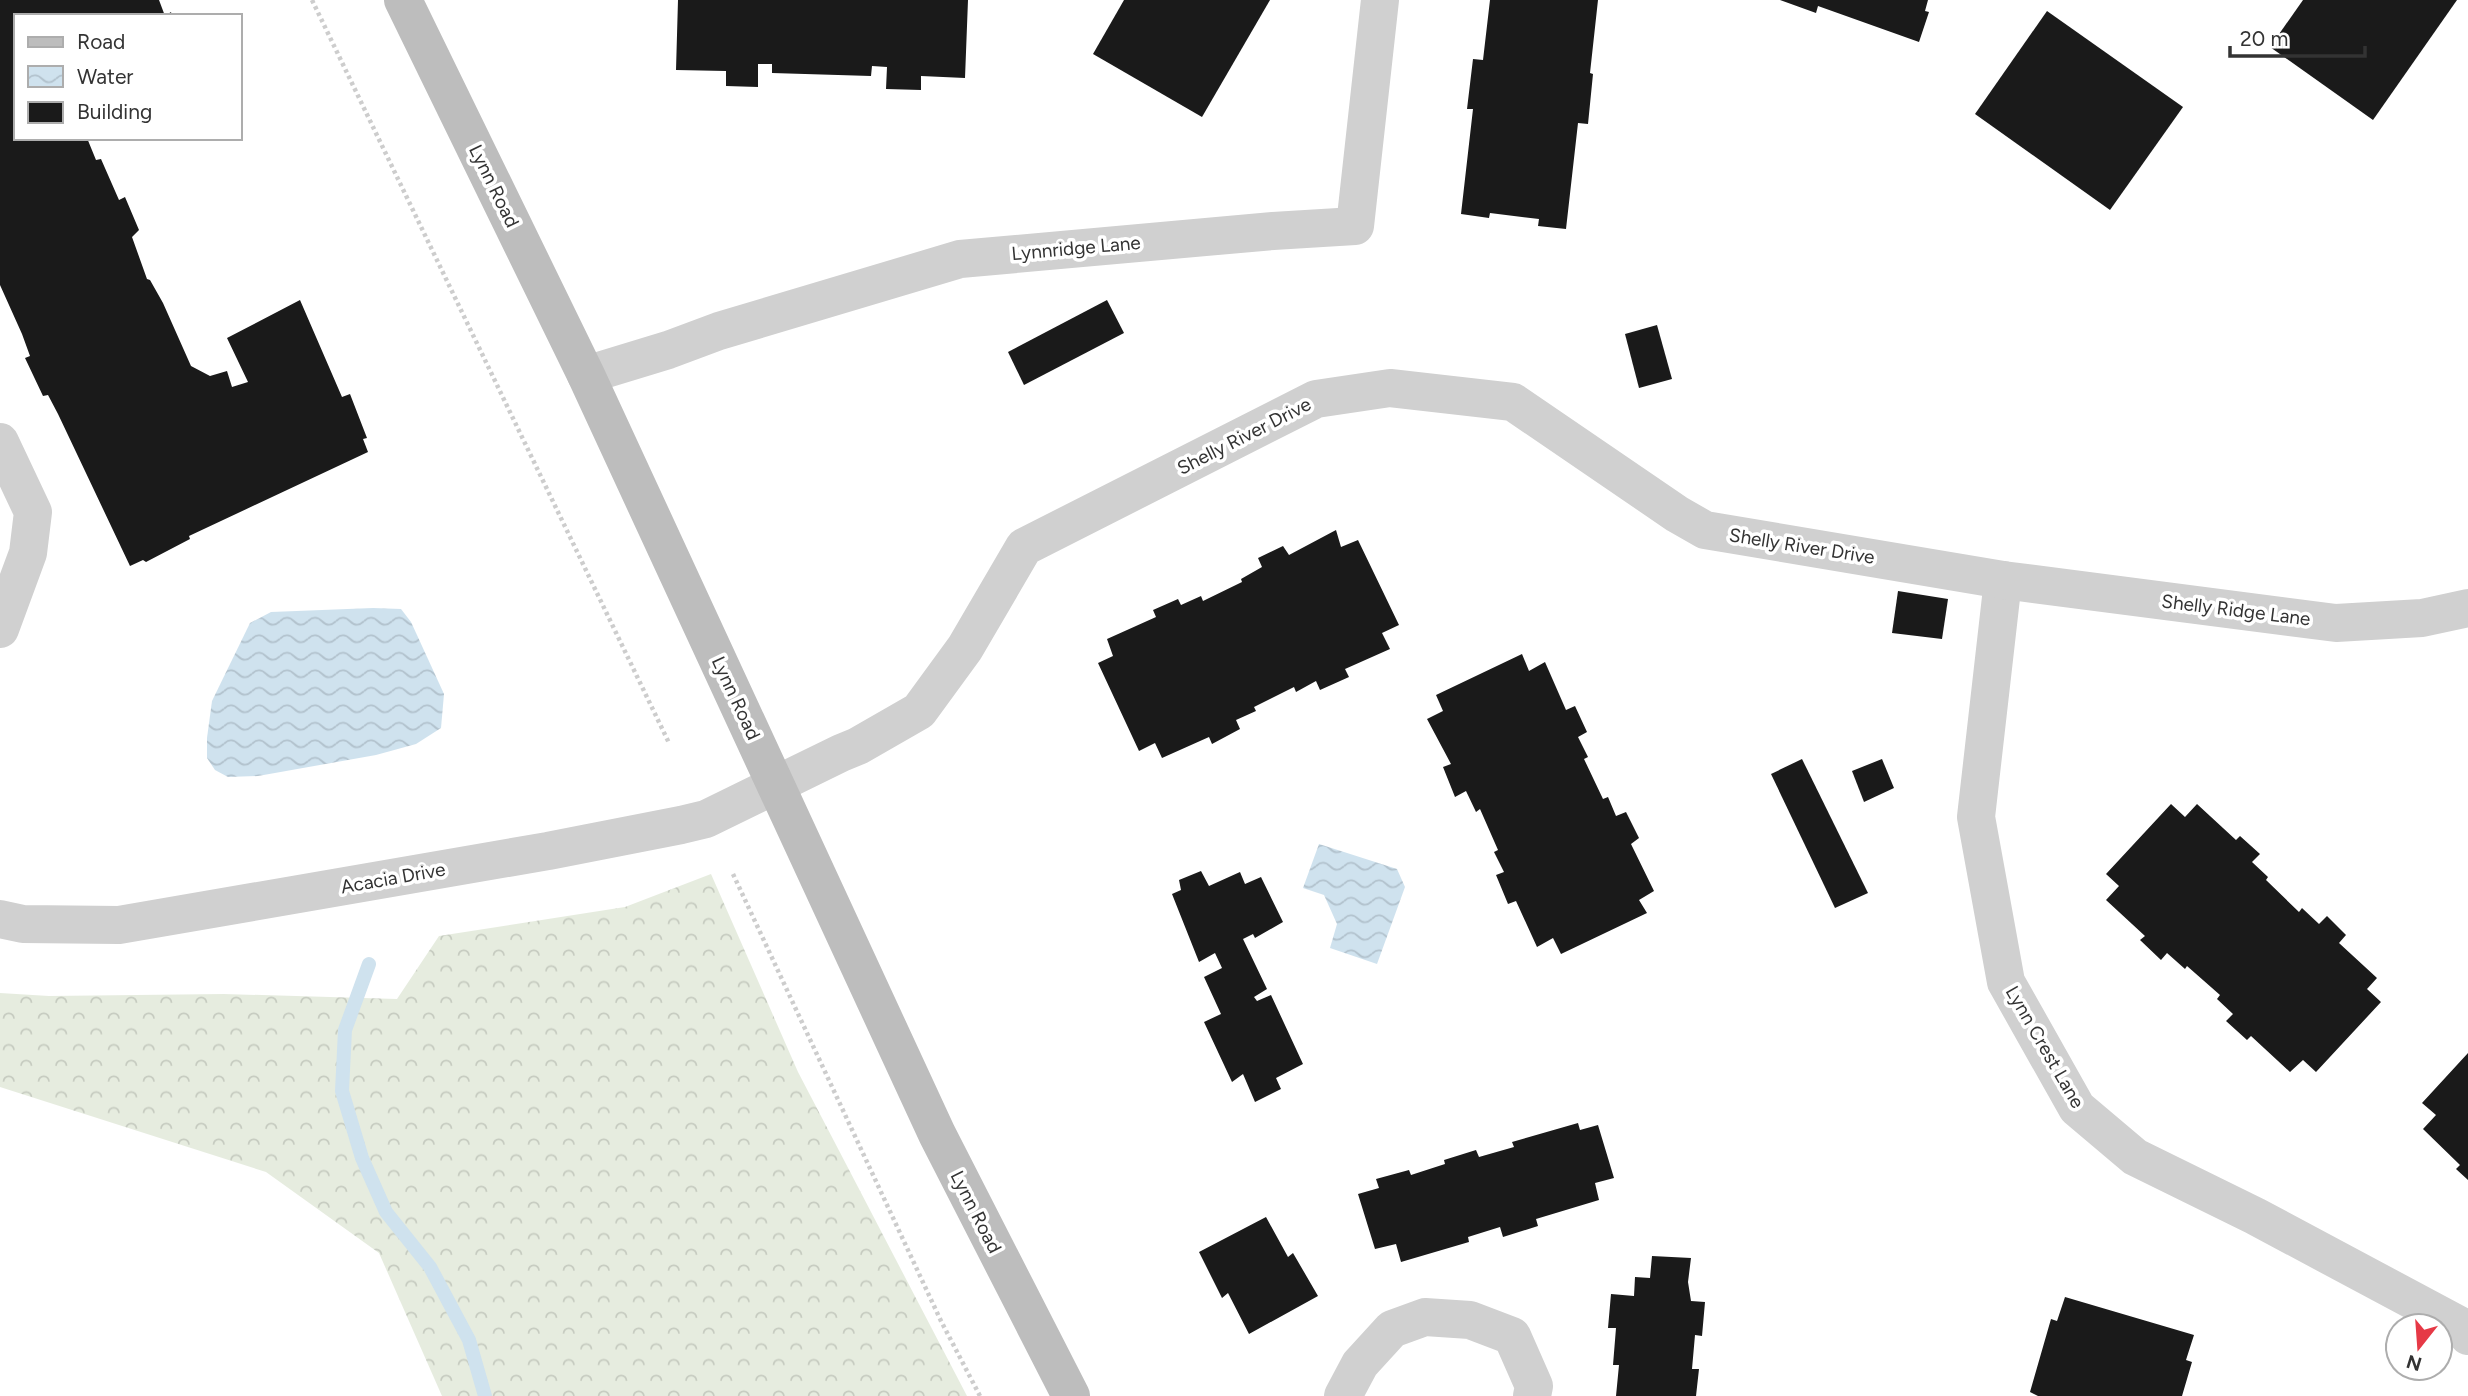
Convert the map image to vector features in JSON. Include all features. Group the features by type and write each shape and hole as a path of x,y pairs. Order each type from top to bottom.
{"main road":[{"name":"Lynn Road","path":"403,0 586,375 937,1134 1071,1396"}],"street":[{"name":"Lynnridge Lane","path":"586,375 719,331 960,258 1355,226 1380,0"},
{"name":"Shelly River Drive","path":"776,784 858,746 919,711 965,648 1024,547 1316,398 1390,388 1513,402 1677,514 1705,530 2003,580"},
{"path":"0,442 33,512 28,554 0,629"},
{"name":"Shelly Ridge Lane","path":"2003,580 2336,623 2422,618 2468,608"},
{"name":"Lynn Crest Lane","path":"2003,580 1976,817 2006,982 2077,1108 2135,1157 2255,1216 2459,1325 2468,1336"},
{"name":"Acacia Drive","path":"0,919 23,923 119,925 522,856 706,819 776,784"},
{"path":"1343,1396 1360,1364 1392,1329 1424,1317 1470,1321 1512,1336 1534,1386 1532,1396"}],"path":[{"path":"312,0 669,743"},
{"path":"733,874 913,1262 979,1396"}],"green space":[{"path":"711,874 798,1072 967,1396 442,1396 379,1253 266,1172 0,1087 0,993 49,996 224,994 397,999 439,936 625,907"}],"water":[{"path":"401,609 411,622 444,694 441,728 416,744 376,755 258,776 228,777 215,770 207,758 212,701 250,623 271,612"},
{"path":"1319,844 1397,869 1405,887 1377,964 1330,948 1337,924 1324,895 1303,888"}],"building":[{"path":"0,0 159,0 164,14 14,14 14,140 88,140 96,160 101,159 119,200 125,197 139,230 132,237 147,279 163,303 191,366 210,376 227,371 232,387 248,382 227,338 300,300 342,397 350,394 367,438 363,439 368,452 189,536 190,539 146,562 143,560 130,566 58,414 48,395 43,396 25,358 30,356 0,285"},
{"path":"678,0 968,0 965,78 921,76 921,90 886,89 887,67 872,66 871,76 772,73 772,64 758,64 758,87 726,86 726,71 676,70"},
{"path":"1124,0 1270,0 1202,117 1093,54"},
{"path":"1490,0 1598,0 1590,73 1593,74 1588,124 1578,123 1566,229 1538,226 1539,219 1490,213 1489,218 1461,214 1473,109 1467,109 1473,59 1483,60"},
{"path":"1780,0 1928,0 1925,11 1929,12 1919,42 1818,6 1816,13"},
{"path":"2303,0 2457,0 2373,120 2270,47"},
{"path":"2047,11 2183,107 2110,210 1975,114"},
{"path":"1107,300 1124,333 1024,385 1008,352"},
{"path":"1657,325 1672,379 1639,388 1625,334"},
{"path":"1336,530 1341,547 1358,540 1399,625 1382,633 1390,649 1345,669 1349,677 1320,690 1316,681 1296,692 1294,687 1254,707 1256,711 1236,720 1240,729 1212,744 1209,737 1162,758 1155,743 1139,751 1098,663 1113,656 1107,639 1156,617 1153,610 1178,599 1181,605 1201,596 1203,601 1242,582 1241,579 1262,567 1258,558 1283,546 1289,555"},
{"path":"1898,591 1948,599 1942,639 1892,633"},
{"path":"1522,654 1529,671 1545,662 1566,710 1575,706 1587,732 1578,737 1588,757 1584,759 1603,799 1608,797 1616,816 1626,812 1639,838 1631,844 1654,891 1639,900 1647,913 1561,954 1553,938 1537,947 1516,901 1508,904 1496,875 1504,872 1494,852 1498,850 1480,809 1476,812 1466,791 1455,797 1443,767 1451,764 1427,719 1443,711 1436,695"},
{"path":"1802,759 1868,893 1835,908 1771,774"},
{"path":"1882,759 1894,788 1864,802 1852,771"},
{"path":"2171,804 2185,817 2197,804 2236,840 2240,836 2260,854 2252,862 2268,877 2266,880 2299,912 2302,908 2319,924 2327,916 2346,935 2339,943 2377,978 2367,989 2381,1002 2316,1072 2303,1060 2290,1072 2251,1036 2247,1040 2226,1021 2233,1014 2217,999 2220,995 2187,966 2185,969 2167,953 2161,960 2140,940 2145,936 2106,900 2119,886 2106,874"},
{"path":"1201,871 1209,886 1240,872 1245,884 1261,877 1283,922 1255,938 1253,934 1243,939 1267,989 1254,997 1257,1001 1271,995 1303,1064 1276,1078 1281,1089 1255,1102 1243,1074 1232,1082 1204,1022 1221,1014 1204,977 1222,968 1215,953 1199,962 1172,894 1181,890 1179,880"},
{"path":"2468,1053 2468,1180 2456,1169 2460,1165 2423,1129 2436,1115 2422,1103"},
{"path":"1578,1123 1580,1130 1598,1125 1614,1178 1595,1183 1599,1200 1536,1219 1538,1226 1503,1237 1500,1227 1468,1237 1469,1242 1401,1262 1396,1244 1375,1249 1358,1194 1379,1188 1376,1179 1409,1170 1411,1175 1445,1164 1444,1160 1476,1150 1479,1157 1514,1147 1512,1142"},
{"path":"1266,1217 1288,1257 1293,1253 1318,1296 1249,1334 1228,1293 1222,1298 1199,1252"},
{"path":"1652,1256 1691,1258 1688,1282 1691,1301 1705,1302 1702,1336 1695,1335 1692,1369 1699,1369 1696,1396 1616,1396 1619,1365 1613,1365 1616,1328 1608,1328 1611,1294 1634,1296 1635,1277 1650,1278"},
{"path":"2065,1297 2194,1335 2186,1360 2192,1362 2182,1396 2038,1396 2030,1392 2051,1319 2057,1321"}],"waterway":[{"path":"369,964 345,1030 342,1091 362,1158 386,1212 430,1267 469,1340 485,1396"}]}
